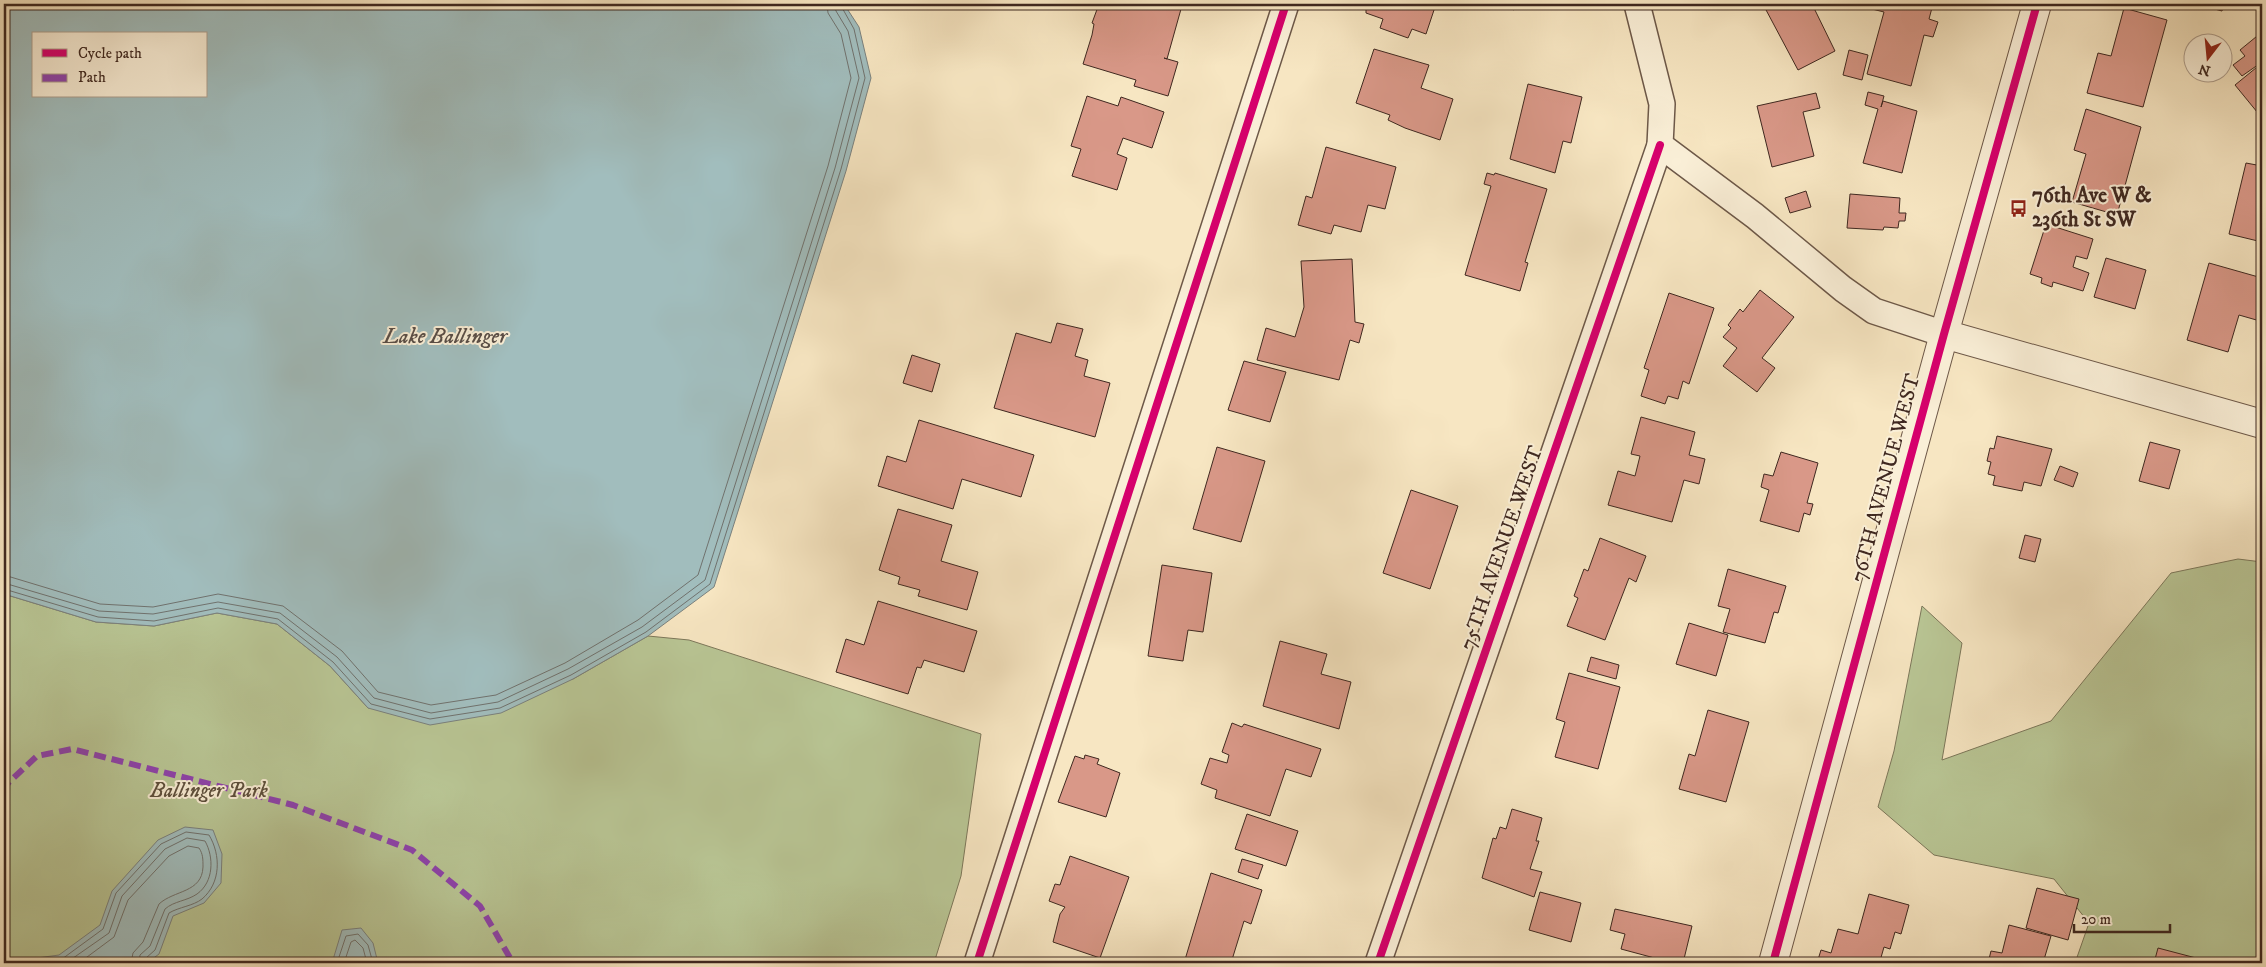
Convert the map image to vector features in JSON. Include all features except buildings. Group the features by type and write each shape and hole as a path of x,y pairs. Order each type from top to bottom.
{"street":[{"path":"977,963 1286,4"},
{"name":"75TH AVENUE WEST","path":"1378,963 1660,145 1662,104 1637,4"},
{"name":"76TH AVENUE WEST","path":"1773,963 1944,334 2037,4"},
{"path":"1660,145 1755,216 1843,289 1874,311 1944,334 2262,424"}],"green space":[{"path":"2238,559 2262,562 2262,961 2244,963 2130,963 2121,960 2120,963 2075,963 2089,923 2054,879 1934,855 1878,807 1894,751 1922,606 1962,643 1942,760 2051,721 2171,573"},
{"name":"Ballinger Park","path":"4,594 96,622 154,626 217,613 277,624 330,666 368,708 573,679 648,636 689,640 981,734 961,876 934,963 4,963"}],"water":[{"name":"Lake Ballinger","path":"4,4 844,4 859,27 871,78 846,171 714,587 648,636 573,679 501,713 430,725 368,708 330,666 277,624 217,613 154,626 96,622 4,594"},
{"path":"185,827 213,830 222,854 221,883 204,903 173,916 159,954 147,963 35,963 37,958 59,955 100,925 112,891 158,840"},
{"path":"361,928 373,943 378,963 332,963 342,930"}],"marked path":[{"path":"4,792 8,783 37,756 72,749 293,805 412,850 480,906 513,963"}],"cycle path":[{"path":"977,963 1286,4"},
{"path":"1773,963 1944,334 2037,4"},
{"path":"1378,963 1660,145"}],"place":[{"name":"76th Ave W & 236th St SW","path":"2018,208"}]}
